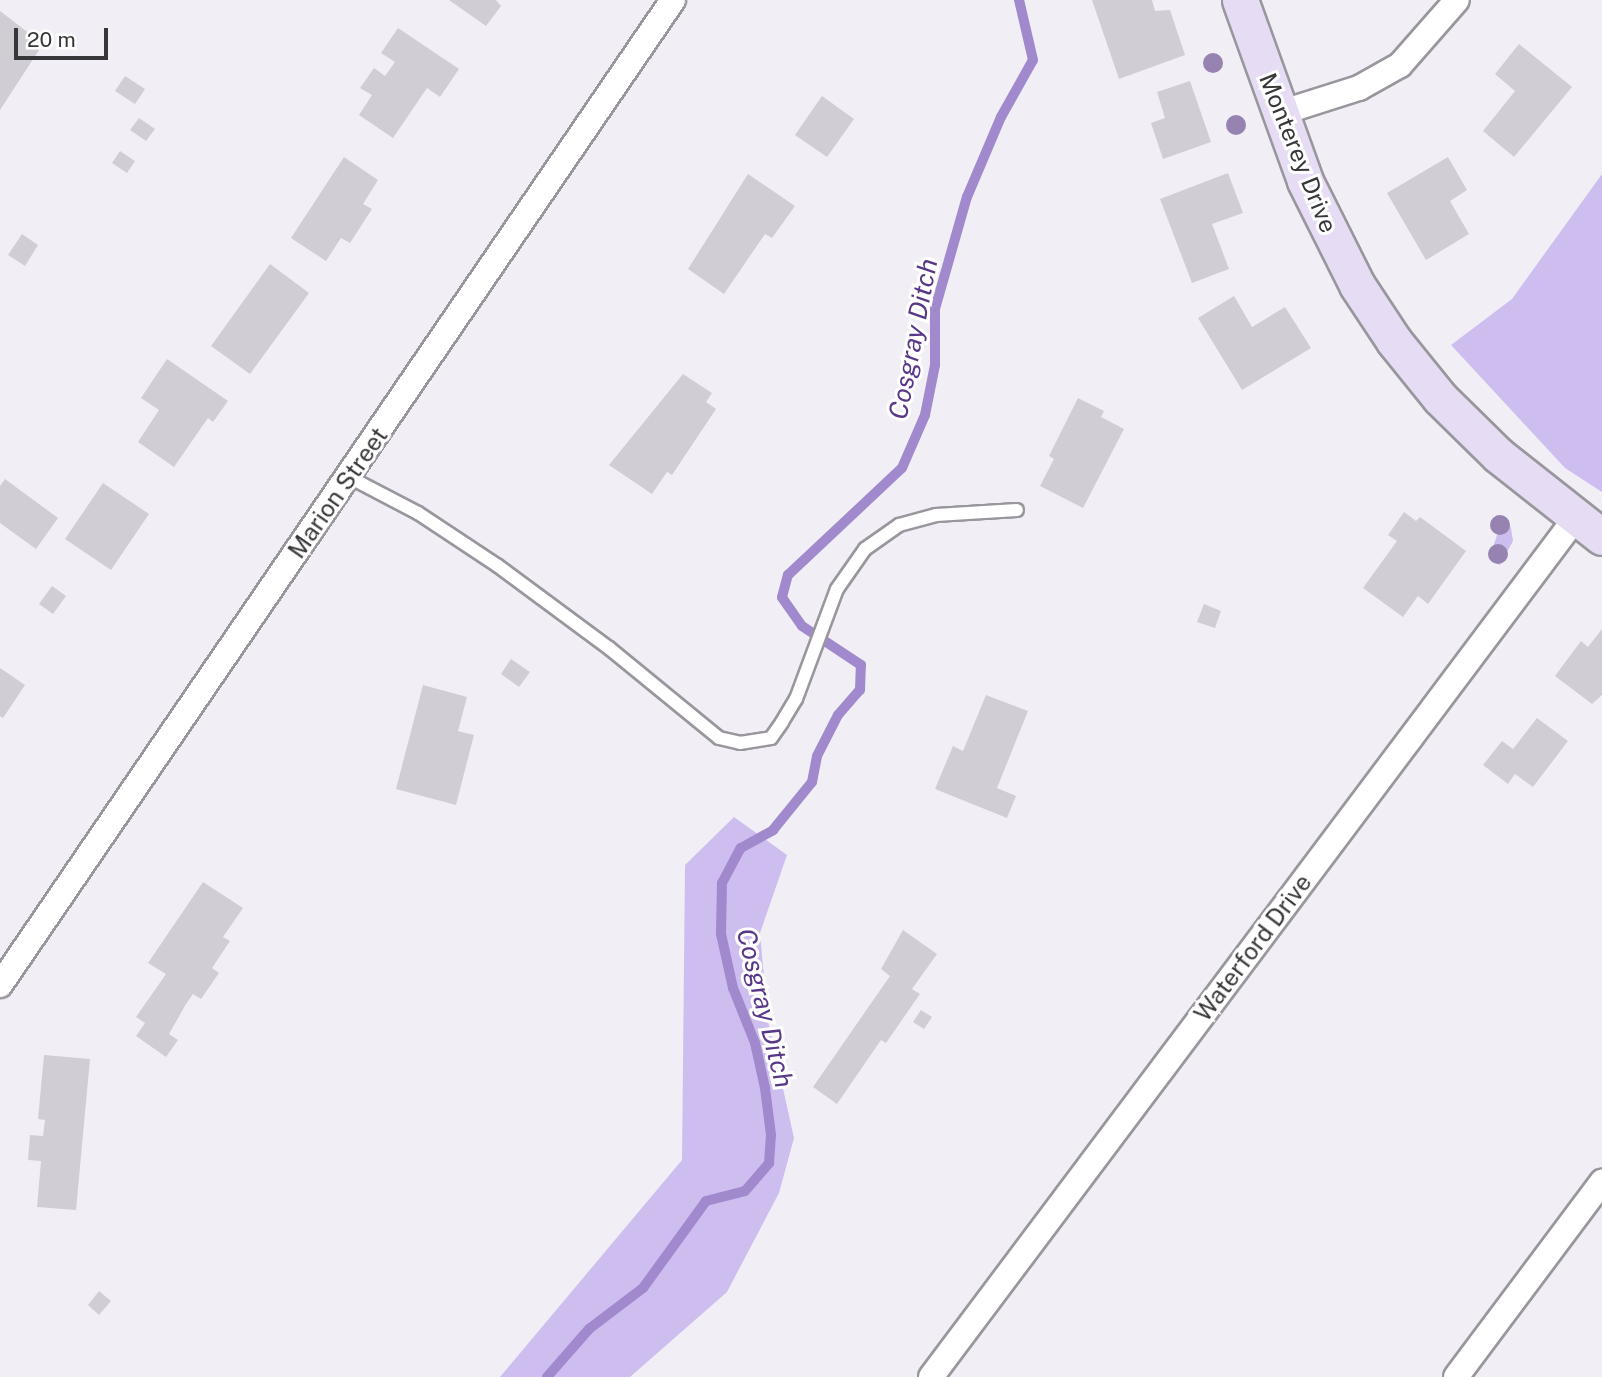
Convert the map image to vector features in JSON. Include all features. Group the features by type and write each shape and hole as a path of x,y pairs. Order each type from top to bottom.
{"street":[{"name":"Marion Street","path":"0,985 673,0"},
{"name":"Monterey Drive","path":"1240,0 1280,113 1329,234 1394,341 1440,398 1497,454 1588,528"},
{"path":"1280,113 1359,88 1400,65 1457,0"},
{"name":"Waterford Drive","path":"931,1377 1588,528"},
{"path":"1456,1377 1602,1182"}],"lane":[{"path":"349,477 418,513 498,565 610,648 719,738 740,743 771,737 796,699 837,589 865,549 899,525 936,515 1017,510"}],"shaded area":[{"path":"1602,174 1602,492 1565,468 1451,345 1512,299"},
{"path":"1497,515 1504,517 1511,528 1513,541 1500,565 1489,559 1497,535 1492,520"},
{"path":"734,817 787,855 760,933 768,1021 794,1138 779,1193 727,1292 630,1377 500,1377 682,1160 685,865"}],"building":[{"path":"449,0 496,0 501,6 486,26"},
{"path":"1092,0 1152,0 1155,11 1170,10 1185,55 1119,79"},
{"path":"0,11 43,44 0,110"},
{"path":"398,28 459,69 440,97 427,88 393,138 359,115 372,95 360,88 374,68 385,76 395,62 381,53"},
{"path":"1519,44 1572,87 1514,157 1483,131 1515,91 1495,74"},
{"path":"125,76 145,89 135,104 115,91"},
{"path":"1190,81 1211,142 1163,159 1151,123 1165,118 1157,92"},
{"path":"822,96 854,119 827,157 795,135"},
{"path":"139,118 155,129 146,141 130,130"},
{"path":"120,151 135,161 127,173 112,163"},
{"path":"344,157 378,180 363,204 372,209 350,243 341,238 326,261 291,238"},
{"path":"1448,157 1467,190 1450,201 1469,234 1426,260 1387,193"},
{"path":"1228,173 1243,213 1212,224 1229,269 1192,283 1160,199"},
{"path":"748,174 795,206 772,238 765,234 724,294 688,269"},
{"path":"22,234 38,245 25,266 8,255"},
{"path":"270,264 309,293 250,374 211,346"},
{"path":"1234,296 1252,327 1285,307 1311,348 1242,390 1198,318"},
{"path":"167,359 228,401 213,422 208,418 174,467 138,442 159,410 141,398"},
{"path":"683,374 712,393 706,402 716,409 672,475 667,472 652,494 609,465"},
{"path":"1078,398 1104,411 1101,417 1124,429 1083,508 1040,486 1054,459 1049,456"},
{"path":"5,479 58,518 36,549 0,523 0,486"},
{"path":"103,483 149,514 111,570 65,539"},
{"path":"1404,512 1416,521 1420,517 1466,551 1428,604 1418,596 1403,617 1363,588 1397,541 1388,535"},
{"path":"52,586 66,596 53,614 39,604"},
{"path":"1204,604 1221,611 1215,628 1197,622"},
{"path":"1602,629 1602,695 1592,704 1555,676 1581,641 1588,647"},
{"path":"511,659 530,672 519,687 501,674"},
{"path":"0,668 25,685 3,718 0,716"},
{"path":"423,685 467,697 458,731 474,735 456,805 396,789"},
{"path":"986,695 1028,711 997,788 1016,796 1007,818 935,789 953,746 963,751"},
{"path":"1537,718 1568,741 1533,787 1515,774 1508,784 1483,765 1502,741 1513,749"},
{"path":"203,882 243,908 223,937 230,941 212,968 219,973 201,999 193,994 186,1004 169,1034 178,1040 166,1057 136,1036 145,1023 136,1017 166,974 148,963"},
{"path":"903,930 937,954 912,989 920,994 886,1043 881,1040 837,1104 813,1087 890,976 881,969"},
{"path":"921,1010 932,1017 924,1029 913,1022"},
{"path":"44,1055 90,1059 76,1210 37,1207 41,1161 28,1160 30,1135 43,1136 45,1120 38,1119"},
{"path":"99,1291 111,1301 99,1315 88,1305"}],"waterway":[{"name":"Cosgray Ditch","path":"547,1377 589,1329 643,1288 706,1201 745,1191 769,1163 771,1135 765,1088 755,1043 733,988 721,934 722,883 741,848 773,830 812,782 817,756 838,715 860,690 861,665 802,626 782,597 788,575 902,468 925,415 935,365 935,309 967,197 1001,117 1033,60 1019,0"}]}
